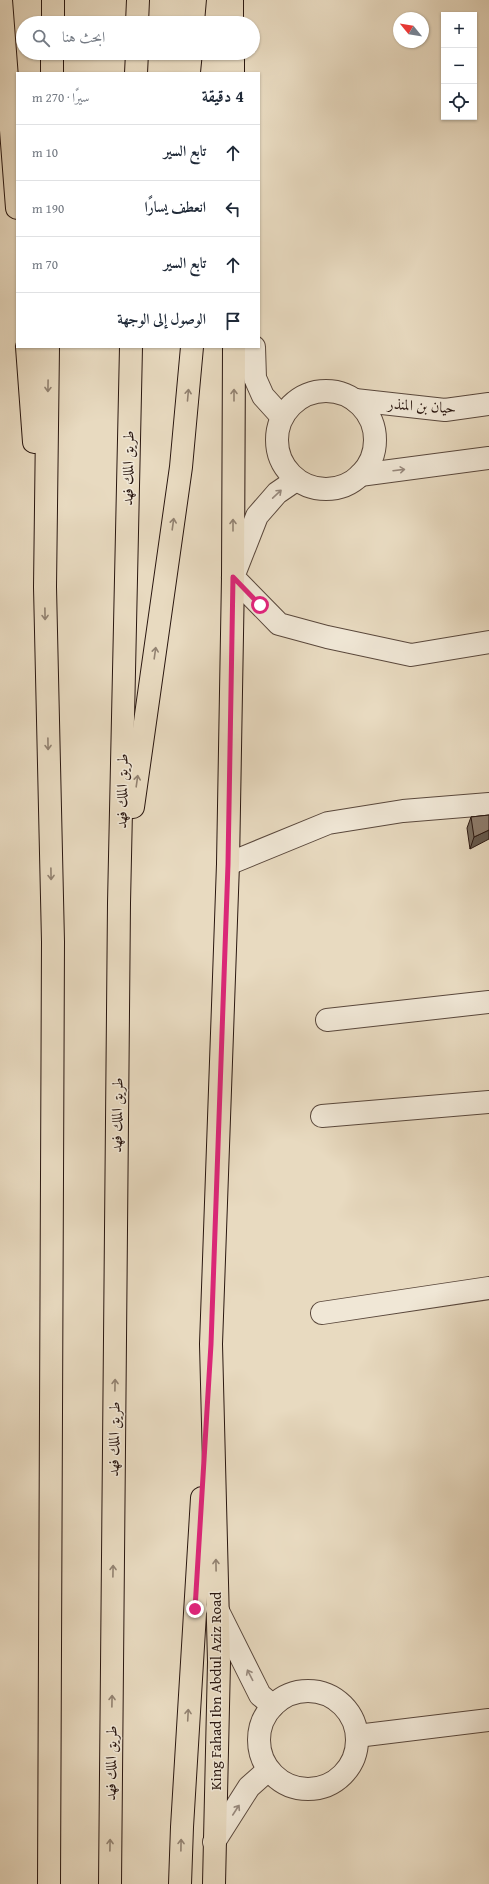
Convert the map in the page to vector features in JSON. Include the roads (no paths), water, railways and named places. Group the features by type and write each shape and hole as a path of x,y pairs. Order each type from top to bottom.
{"main road":[{"path":"1,0 16,195"},
{"path":"53,0 53,16"},
{"path":"137,16 138,0"},
{"path":"217,16 218,0"},
{"path":"232,0 232,16"},
{"path":"52,60 52,72"},
{"path":"136,72 137,60"},
{"path":"212,72 213,60"},
{"path":"233,60 233,72"},
{"path":"27,348 45,587"},
{"path":"48,348 45,587 53,942 49,1884"},
{"name":"طريق الملك فهد","path":"110,1884 119,903 131,348"},
{"path":"119,903 181,467 192,348"},
{"name":"King Fahad Ibn Abdul Aziz Road","path":"214,1884 219,1662 211,1344 228,864 233,577 234,348"},
{"path":"180,1884 182,1827 211,1344"}],"street":[{"path":"254,348 256,378 263,396 282,417"},
{"path":"328,390 342,393 355,400 365,410 372,423 375,436 374,450 369,464 360,475 348,484 336,488 322,490 308,486 296,480 286,470 279,458 276,444 277,430 282,417 290,405 301,397 314,392 328,390"},
{"name":"حيان بن المنذر","path":"355,400 445,410 489,404"},
{"path":"360,475 489,458"},
{"path":"296,480 277,493 257,516 233,577 279,624 327,637 411,654 489,642"},
{"path":"228,864 328,823 403,811 489,804"},
{"path":"327,1020 489,1002"},
{"path":"322,1116 489,1102"},
{"path":"322,1313 489,1288"},
{"path":"217,1609 260,1695 273,1706"},
{"path":"310,1690 324,1693 337,1700 347,1710 354,1722 357,1736 356,1750 351,1764 342,1775 331,1784 318,1788 304,1790 290,1786 278,1780 268,1770 261,1758 259,1730 264,1717 273,1706 284,1697 297,1692 310,1690"},
{"path":"357,1736 489,1720"},
{"path":"214,1842 249,1787 268,1770"}]}
